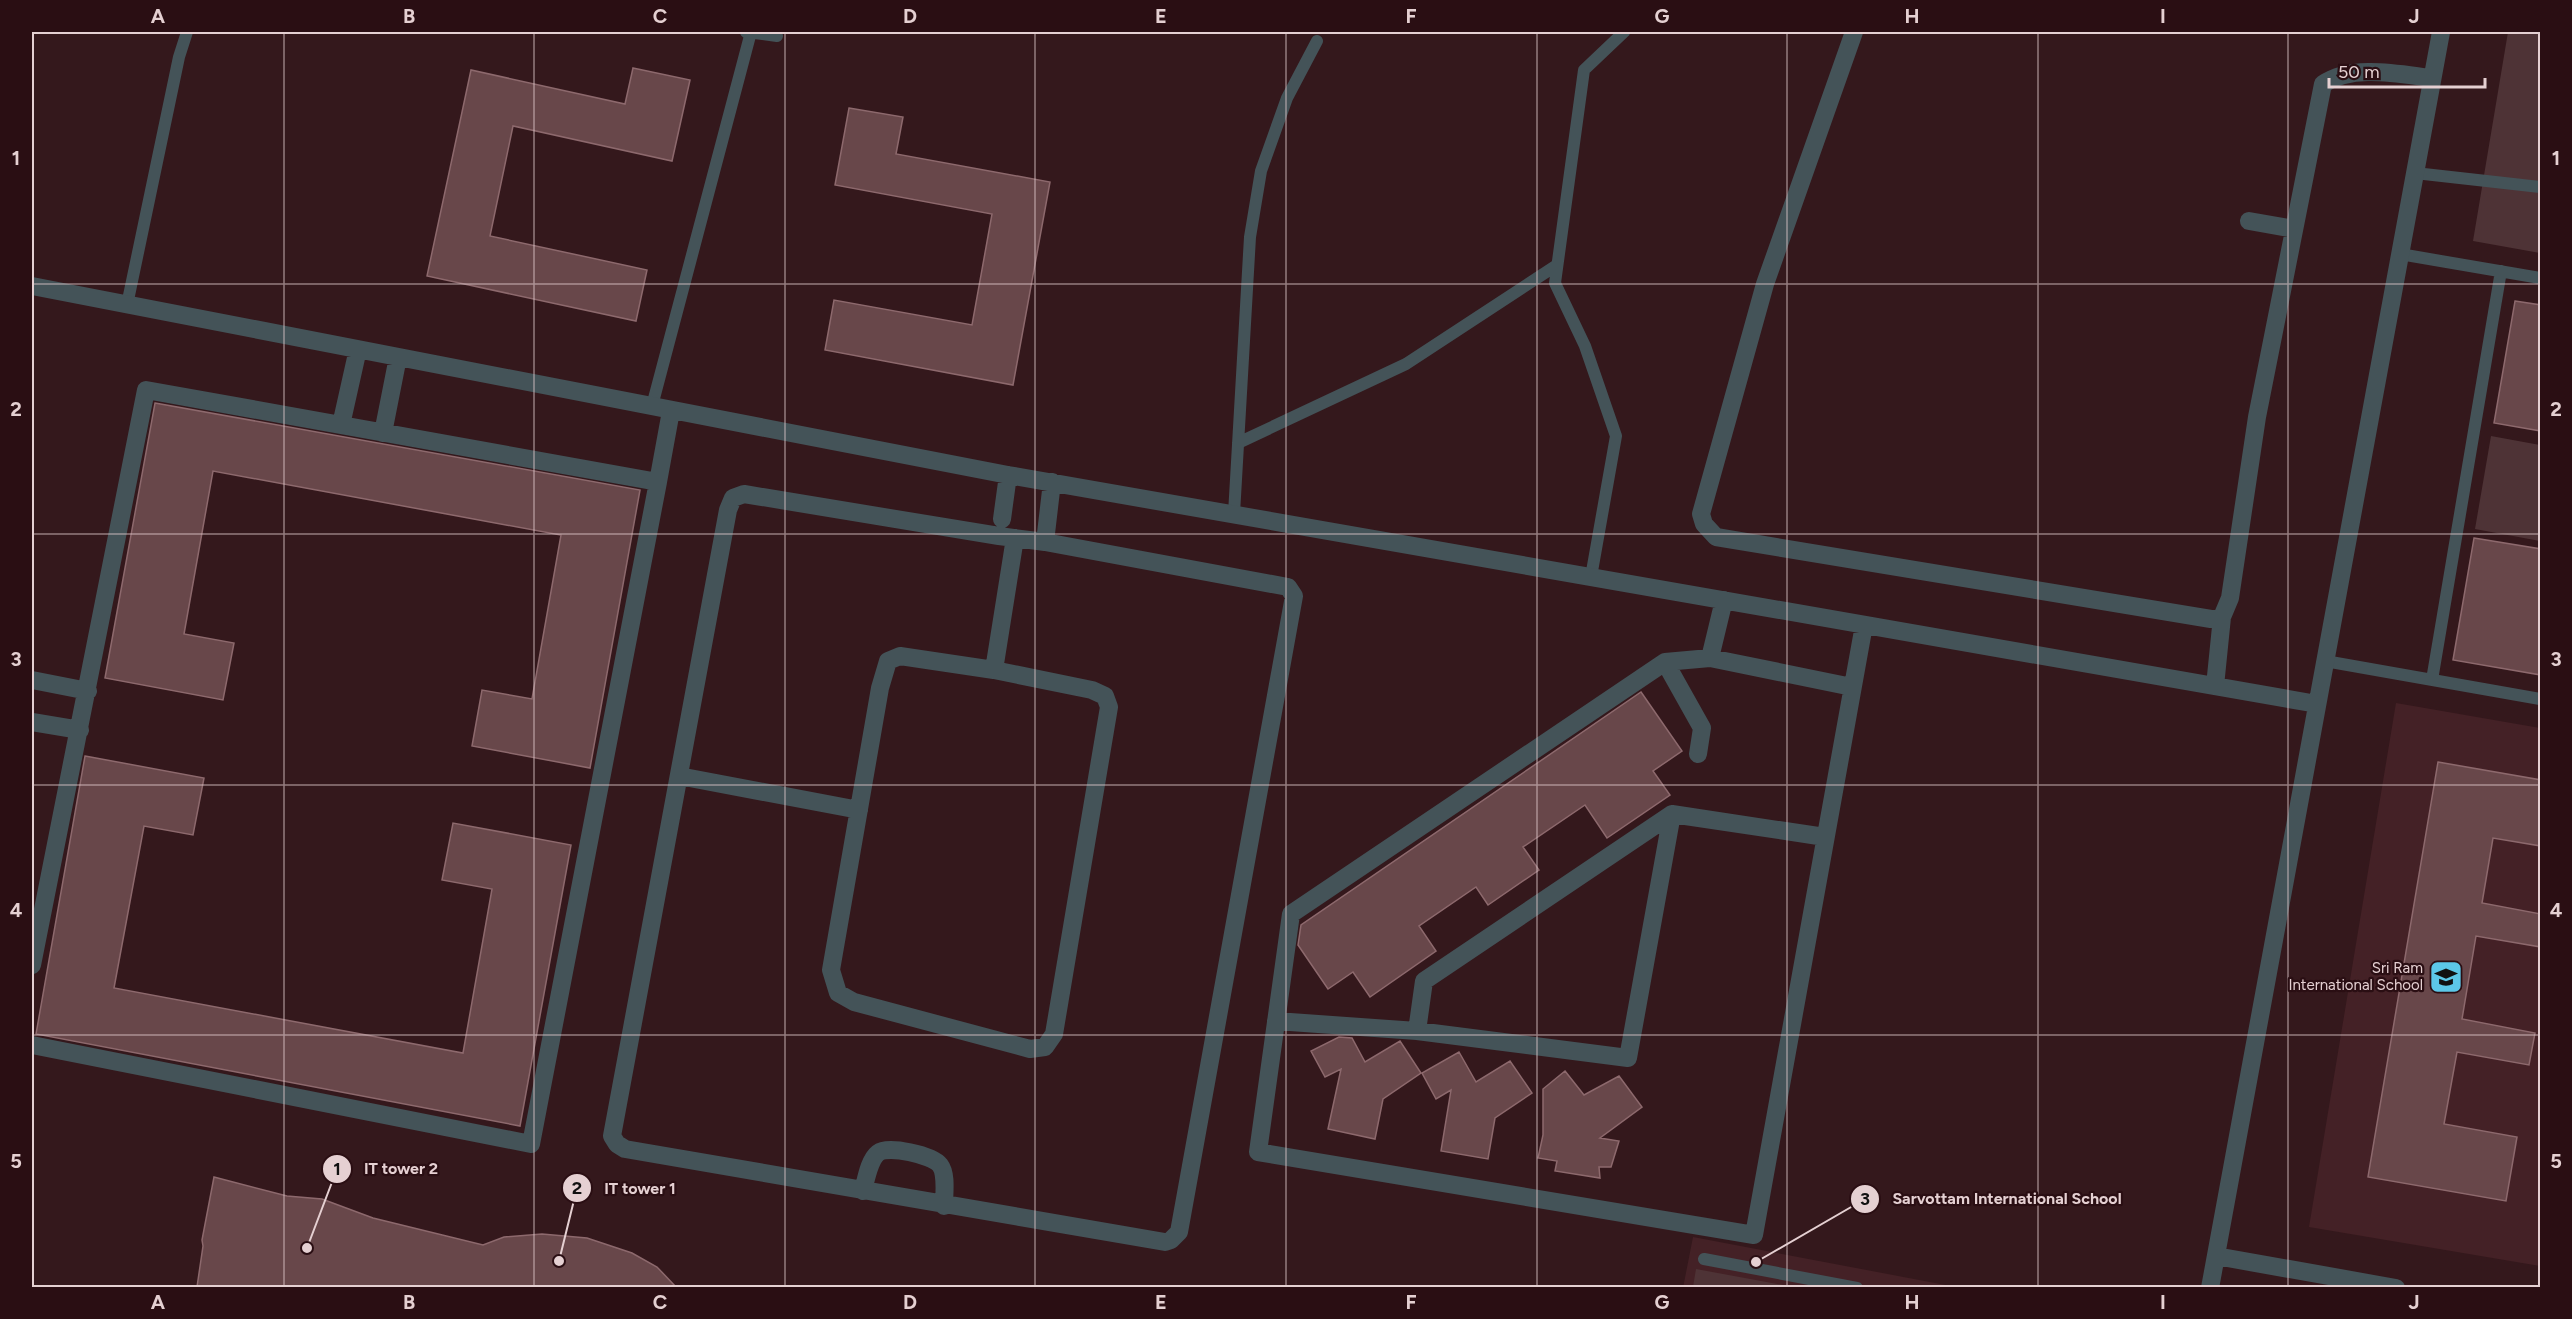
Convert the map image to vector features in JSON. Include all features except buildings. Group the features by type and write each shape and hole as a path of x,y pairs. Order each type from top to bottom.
{"street":[{"path":"1854,32 1765,284 1701,514 1704,524 1716,537 2211,619 2222,617"},
{"path":"2210,1287 2440,32"},
{"path":"2215,686 2222,617 2230,598 2257,417 2323,84 2334,76 2344,74 2386,73 2432,78"},
{"path":"2249,221 2294,229"},
{"path":"32,286 1008,475 2317,704"},
{"path":"341,425 358,349"},
{"path":"383,433 398,357"},
{"path":"32,964 146,390 658,482"},
{"path":"32,1045 531,1144 671,411"},
{"path":"994,670 1008,475"},
{"path":"1044,542 1052,482"},
{"path":"744,494 1005,531 1044,542 1288,587 1294,596 1179,1232 1171,1240 1165,1242 944,1206 625,1149 612,1139 728,510 736,495 744,494"},
{"path":"1710,658 1724,600"},
{"path":"1852,687 1710,658 1665,662 1291,914 1258,1152 1754,1235 1864,625"},
{"path":"900,656 994,670 1092,690 1105,696 1109,707 1054,1034 1045,1047 1030,1049 854,1002 838,993 831,970 880,688 888,661 900,656"},
{"path":"1665,662 1702,728 1698,754"},
{"path":"32,680 87,691"},
{"path":"32,722 80,730"},
{"path":"679,776 859,810"},
{"path":"1417,1031 1424,981 1672,813 1826,837"},
{"path":"1276,1022 1417,1031 1628,1058 1672,813"},
{"path":"863,1191 875,1156 882,1150 899,1150 930,1158 939,1163 944,1173 944,1206"},
{"path":"2216,1256 2396,1287"}],"lane":[{"path":"127,305 179,57 187,32"},
{"path":"746,32 777,36"},
{"path":"652,406 751,32"},
{"path":"1591,577 1616,436 1585,346 1555,283 1584,70 1623,32"},
{"path":"1234,514 1250,237 1261,171 1287,98 1317,41"},
{"path":"2415,172 2541,187"},
{"path":"2400,254 2541,278"},
{"path":"1238,443 1406,364 1557,265"},
{"path":"2432,680 2501,271"},
{"path":"2325,661 2541,699"},
{"path":"1704,1259 1857,1287"}],"shaded area":[{"path":"2508,32 2540,32 2540,253 2473,241"},
{"path":"2491,436 2540,445 2540,541 2475,529"},
{"name":"Sri Ram International School","path":"2396,703 2540,728 2540,1266 2309,1227"},
{"path":"1693,1237 1956,1287 1683,1288"},
{"path":"1696,1269 1794,1287 1693,1287"}],"place":[{"name":"Sri Ram International School","path":"2446,977"},
{"name":"IT tower 2","path":"307,1248"},
{"name":"IT tower 1","path":"559,1261"},
{"name":"Sarvottam International School","path":"1756,1262"}]}
